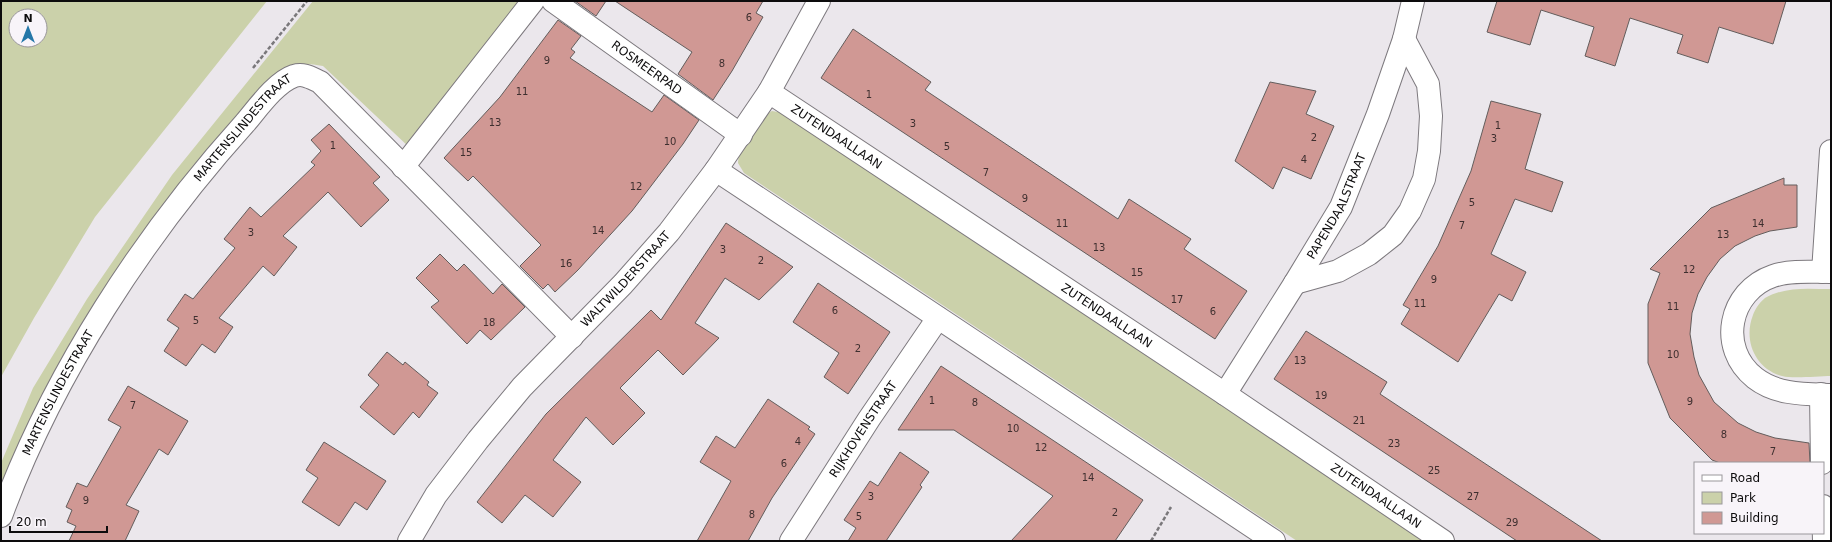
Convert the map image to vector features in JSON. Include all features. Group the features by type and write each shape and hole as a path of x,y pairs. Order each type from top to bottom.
{"street":[{"path":"403,167 533,1"},
{"name":"ROSMEERPAD","path":"553,1 741,135"},
{"name":"WALTWILDERSTRAAT","path":"409,541 436,495 478,440 522,387 623,284 669,232 741,135 769,92 819,1"},
{"name":"PAPENDAALSTRAAT","path":"1225,394 1296,283 1341,208 1378,114 1404,39 1413,1"},
{"path":"1296,283 1338,271 1369,254 1393,235 1410,211 1424,179 1429,151 1431,116 1428,84 1404,39"},
{"name":"MARTENSLINDESTRAAT","path":"1,516 41,425 96,321 162,224 222,148 281,83 294,76 305,75 320,82 572,336"},
{"name":"ZUTENDAALLAAN","path":"769,92 1225,394 1443,541"},
{"path":"1822,462 1826,394 1792,393 1773,388 1756,378 1745,368 1736,354 1732,331 1736,311 1744,296 1757,284 1774,276 1827,272 1831,151"},
{"path":"716,170 1274,541"},
{"name":"RIJKHOVENSTRAAT","path":"791,541 869,419 938,318"}],"path":[{"path":"1150,541 1186,482"}],"green space":[{"path":"1,1 267,1 95,217 34,318 1,377"},
{"path":"313,1 520,1 410,148 323,66 300,64 279,75 182,180 145,236 1,491 1,463 33,388 87,299 172,175"},
{"path":"772,111 783,113 1426,541 1297,541 744,173 738,163 739,151 761,118"},
{"path":"1831,289 1831,376 1787,377 1773,372 1765,367 1758,360 1754,352 1751,343 1750,325 1755,310 1765,298 1773,294 1789,290"}],"building":[{"path":"575,1 606,1 596,16"},
{"path":"615,1 763,1 756,13 763,17 732,71 713,100 678,74 692,52"},
{"path":"1497,1 1786,1 1773,44 1719,27 1708,63 1677,53 1683,35 1630,18 1615,66 1585,56 1594,27 1541,10 1530,45 1487,32"},
{"path":"558,20 581,36 571,49 575,52 570,58 652,112 664,95 699,120 683,144 632,211 578,270 555,292 548,284 543,289 520,266 541,245 473,176 468,181 444,158 500,97"},
{"path":"853,29 931,82 925,90 1118,219 1129,199 1191,239 1184,249 1247,291 1215,339 821,78"},
{"path":"1270,82 1316,91 1306,114 1334,126 1311,179 1283,167 1273,189 1235,161"},
{"path":"1491,101 1541,114 1525,169 1563,182 1552,212 1515,199 1491,254 1526,272 1512,301 1499,294 1458,362 1401,324 1410,309 1403,305 1438,246 1471,171"},
{"path":"329,124 380,177 373,183 389,200 361,227 328,192 283,236 297,247 274,276 263,266 219,318 233,327 215,353 202,344 186,366 164,351 179,328 167,320 185,294 193,299 235,248 224,239 250,207 261,217 315,165 311,162 321,151 311,140"},
{"path":"1784,178 1784,185 1797,185 1797,227 1770,231 1755,236 1735,246 1720,259 1707,277 1698,294 1692,313 1690,334 1699,375 1714,402 1738,423 1756,432 1775,438 1809,443 1810,462 1717,462 1712,460 1670,418 1648,363 1648,304 1660,273 1650,269 1711,208"},
{"path":"726,223 793,267 759,300 725,278 695,323 719,338 683,375 658,350 620,388 645,413 613,445 586,417 553,460 581,482 553,517 525,495 502,523 477,502 546,414 651,310 661,320"},
{"path":"440,254 457,271 464,264 493,294 502,284 525,307 491,340 480,330 467,344 431,307 439,301 416,278"},
{"path":"818,283 890,332 848,394 824,377 839,353 793,322"},
{"path":"1306,331 1387,382 1380,394 1602,541 1517,541 1274,379"},
{"path":"387,352 403,365 405,362 429,382 427,385 438,393 419,418 413,412 394,435 360,407 379,385 368,375"},
{"path":"941,366 1143,500 1115,541 1011,541 1053,496 954,430 898,430"},
{"path":"128,386 188,421 168,455 159,449 126,505 139,511 125,541 69,541 76,526 67,522 72,510 66,507 77,483 87,487 121,427 108,420"},
{"path":"768,399 810,427 808,429 815,434 772,498 748,541 697,541 731,481 700,462 716,436 735,448"},
{"path":"324,442 386,481 367,510 355,502 339,526 302,502 318,478 306,470"},
{"path":"900,452 929,472 920,485 922,487 886,541 848,541 856,528 844,520 870,481 878,486"}]}
